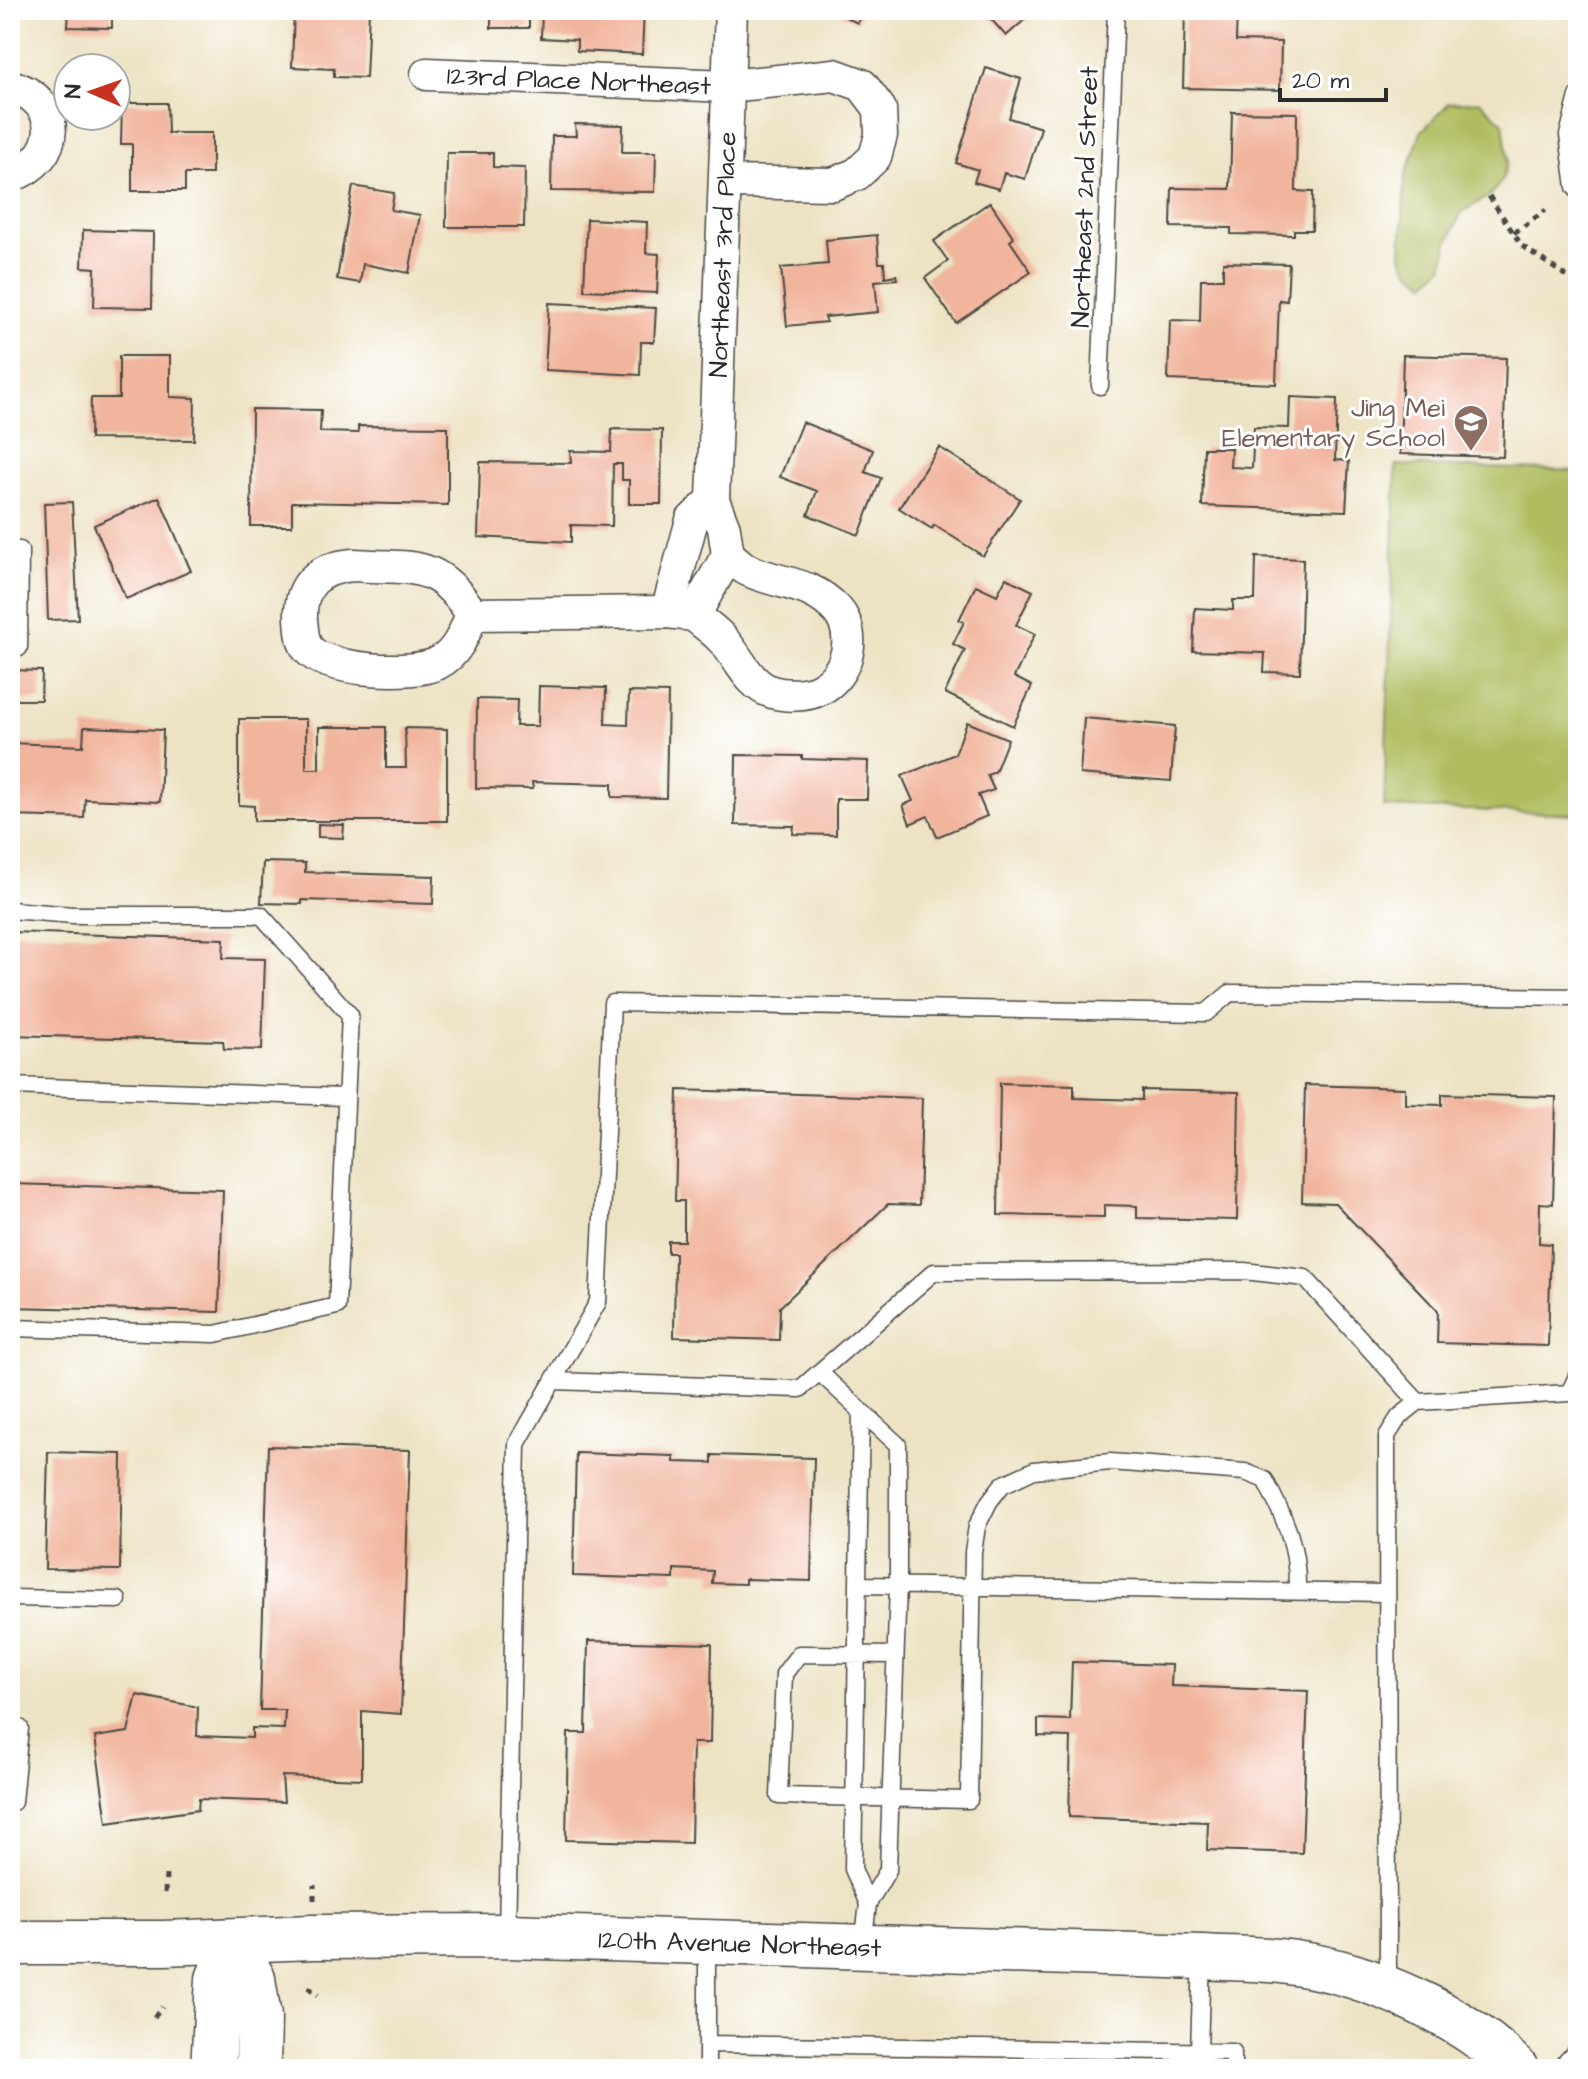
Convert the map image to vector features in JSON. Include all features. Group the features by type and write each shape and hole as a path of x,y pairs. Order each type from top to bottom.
{"street":[{"name":"Northeast 3rd Place","path":"728,555 724,528 713,500 731,10"},
{"name":"123rd Place Northeast","path":"427,74 729,86 834,75 862,85 880,109 881,135 875,157 857,174 833,184 727,182"},
{"path":"10,86 24,89 36,97 50,123 50,138 45,152 36,163 24,172 10,176"},
{"path":"680,614 692,520 713,500"},
{"path":"472,614 680,614 722,639 746,673 769,692 795,695 820,690 838,674 848,654 847,631 838,611 816,593 792,582 748,570 728,555 680,614"},
{"path":"353,565 424,569 443,578 459,593 472,614 464,635 453,651 438,663 417,669 345,667 321,659 306,648 302,631 302,595 314,579 335,567 353,565"},
{"name":"120th Avenue Northeast","path":"10,1943 507,1936 707,1941 865,1925 1202,1957 1293,1962 1336,1970 1388,1988 1456,2023 1503,2056 1516,2069"},
{"path":"213,2069 218,1979 233,1941"},
{"path":"233,1941 253,1979 259,2017 258,2069"}],"lane":[{"name":"Northeast 2nd Street","path":"1100,386 1116,10"},
{"path":"1578,96 1568,135 1578,191"},
{"path":"10,550 20,550 19,648 10,648"},
{"path":"10,910 73,915 261,915 350,1015 337,1306 215,1334 10,1328"},
{"path":"507,1936 517,1444 598,1302 612,1003 1206,1013 1230,993 1578,997"},
{"path":"10,1086 345,1097"},
{"path":"553,1381 800,1389 934,1272 1244,1271 1305,1278 1418,1402"},
{"path":"819,1372 898,1445 898,1585 888,1870 865,1925"},
{"path":"1388,1988 1387,1436 1399,1417 1418,1402 1569,1393 1578,1374"},
{"path":"861,1411 853,1869 865,1925"},
{"path":"895,1655 799,1654 784,1674 779,1796 969,1800 972,1585 977,1526 1002,1485 1034,1470 1110,1462 1245,1472 1265,1480 1284,1516 1298,1560 1297,1590"},
{"path":"859,1585 1387,1593"},
{"path":"10,1598 118,1600"},
{"path":"10,1725 20,1728 13,1802 10,1802"},
{"path":"707,1941 707,2069"},
{"path":"1199,2051 1202,1957"},
{"path":"708,2044 1233,2052 1233,2069"},
{"path":"1559,2069 1578,2049"}],"path":[{"path":"1489,196 1522,246 1578,284"},
{"path":"1514,233 1546,210"},
{"path":"1576,471 1578,378"},
{"path":"165,1893 166,1875"},
{"path":"308,1987 318,1995"},
{"path":"154,2017 162,2007"}],"green space":[{"path":"1480,101 1503,123 1508,159 1502,181 1489,196 1461,213 1447,244 1443,267 1426,283 1408,269 1401,254 1405,178 1421,132 1449,103"},
{"path":"1396,465 1578,471 1578,814 1384,807"}],"building":[{"path":"69,10 112,10 112,28 68,27"},
{"path":"294,10 369,10 366,78 334,77 334,69 292,67"},
{"path":"450,10 529,10 529,28 491,28 491,13 450,13"},
{"path":"542,10 644,10 642,54 577,51 577,40 541,38"},
{"path":"832,10 864,10 857,23"},
{"path":"983,10 1036,10 1006,36"},
{"path":"1185,10 1237,10 1236,41 1281,42 1280,90 1183,88"},
{"path":"986,68 1021,79 1009,118 1041,128 1025,179 1004,173 999,189 974,182 978,170 956,163"},
{"path":"132,103 167,103 168,133 212,133 212,174 185,174 185,191 132,191 132,144 121,144 121,132 132,132"},
{"path":"1232,112 1297,113 1296,191 1313,192 1312,230 1294,230 1294,235 1231,234 1231,228 1171,227 1172,188 1230,189"},
{"path":"575,124 623,125 622,152 656,152 655,192 551,191 552,136 576,136"},
{"path":"447,153 493,153 493,167 525,168 524,227 446,227"},
{"path":"353,186 394,193 391,210 420,215 409,273 363,264 360,283 337,279"},
{"path":"990,202 1014,238 1010,241 1031,272 956,323 925,278 948,261 934,241"},
{"path":"587,219 647,222 646,253 659,254 657,293 584,290"},
{"path":"83,230 153,232 152,308 94,307 95,268 82,267"},
{"path":"877,235 879,263 884,263 885,277 896,275 897,279 875,281 878,312 825,317 826,322 787,326 781,268 828,264 826,240"},
{"path":"1223,262 1289,264 1287,301 1279,300 1276,384 1168,380 1170,320 1200,321 1201,279 1223,279"},
{"path":"549,303 656,308 654,342 641,342 640,375 545,370"},
{"path":"1403,355 1506,358 1503,457 1400,454"},
{"path":"119,356 170,356 170,397 195,398 194,440 90,439 91,398 119,398"},
{"path":"1290,397 1337,399 1335,460 1349,461 1346,511 1202,506 1204,448 1231,448 1230,467 1252,468 1254,427 1289,428"},
{"path":"252,409 321,410 320,432 358,433 358,426 448,427 448,505 292,502 292,526 251,526"},
{"path":"802,422 873,450 865,472 881,478 859,535 808,515 817,491 780,477"},
{"path":"612,429 662,430 661,504 629,504 629,480 622,480 622,464 613,464 612,526 571,525 571,542 478,537 480,462 571,463 570,451 611,452"},
{"path":"939,447 1020,499 983,556 934,525 932,529 899,508"},
{"path":"10,485 16,485 17,515 10,515"},
{"path":"159,497 191,571 126,599 94,525"},
{"path":"72,502 78,619 48,620 44,503"},
{"path":"1256,557 1303,559 1300,673 1264,672 1265,653 1193,651 1195,608 1233,610 1233,600 1255,600"},
{"path":"1006,578 1033,591 1016,625 1035,634 1014,677 1032,686 1013,726 945,693 965,650 953,644 964,622 959,620 976,585 997,595"},
{"path":"10,670 42,671 41,700 10,700"},
{"path":"539,686 606,688 605,724 628,725 629,692 668,693 666,798 612,797 612,784 532,782 533,789 476,788 477,699 517,700 516,726 538,726"},
{"path":"1084,718 1175,726 1171,781 1080,774"},
{"path":"239,719 306,719 306,769 319,769 319,727 386,727 386,768 406,768 405,728 447,729 447,821 254,821 254,806 239,805"},
{"path":"967,722 1008,739 995,772 987,775 994,790 978,795 987,816 937,837 928,816 910,824 903,805 913,801 902,776 955,754"},
{"path":"84,727 163,730 160,802 85,799 84,818 10,816 10,743 83,746"},
{"path":"736,755 868,761 867,799 836,799 836,835 793,834 794,826 735,825"},
{"path":"318,824 344,825 343,838 318,837"},
{"path":"263,862 305,863 305,872 434,876 433,904 302,900 302,904 261,903"},
{"path":"10,932 224,939 223,958 265,959 262,1050 224,1049 223,1041 10,1035"},
{"path":"1000,1083 1074,1085 1074,1098 1142,1100 1142,1090 1239,1092 1237,1220 1137,1218 1137,1206 1104,1205 1104,1217 998,1215"},
{"path":"1305,1085 1405,1088 1405,1104 1442,1105 1442,1094 1556,1097 1553,1204 1540,1203 1539,1243 1551,1244 1548,1346 1437,1343 1438,1311 1335,1203 1302,1202"},
{"path":"678,1090 922,1098 919,1205 888,1204 780,1307 779,1340 674,1337 675,1253 668,1253 668,1241 684,1241 684,1201 675,1201"},
{"path":"10,1184 223,1190 219,1312 10,1307"},
{"path":"268,1446 410,1450 401,1714 362,1711 362,1779 282,1776 284,1802 199,1799 198,1810 107,1823 95,1737 128,1732 137,1695 198,1707 197,1736 252,1738 252,1728 284,1729 285,1710 260,1710"},
{"path":"48,1452 122,1454 120,1570 45,1569"},
{"path":"576,1453 674,1456 674,1462 712,1463 712,1455 814,1458 811,1581 745,1579 745,1584 712,1583 713,1571 674,1569 674,1579 573,1576"},
{"path":"588,1641 712,1644 710,1743 693,1743 691,1843 566,1840 568,1733 586,1733"},
{"path":"1072,1662 1172,1665 1171,1686 1308,1691 1302,1853 1207,1850 1208,1822 1069,1817 1071,1737 1038,1736 1038,1719 1070,1720"}],"place":[{"name":"Jing Mei Elementary School","path":"1471,453"}]}
